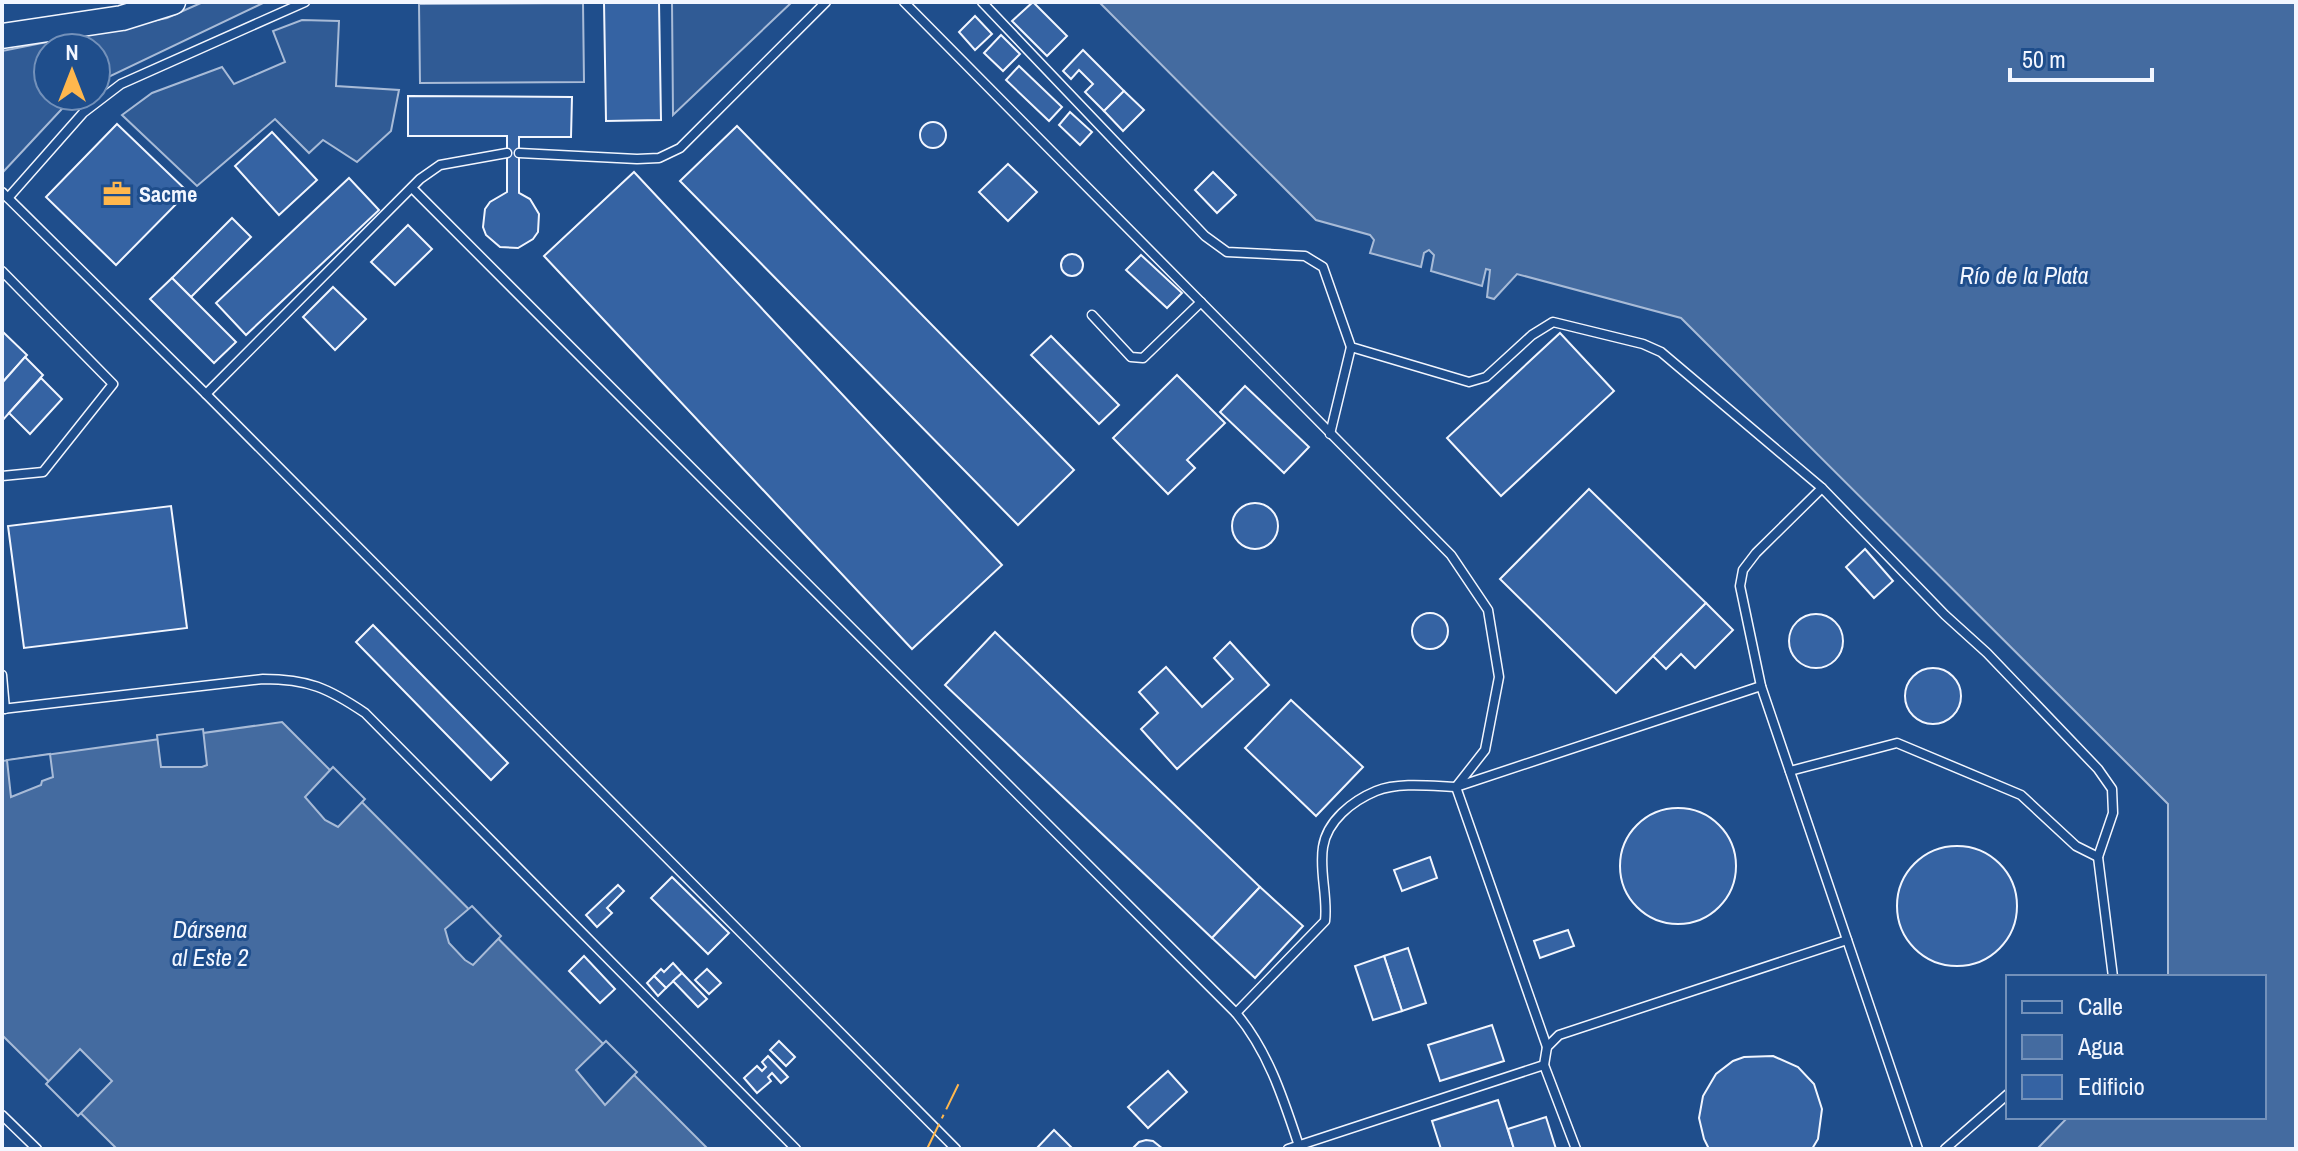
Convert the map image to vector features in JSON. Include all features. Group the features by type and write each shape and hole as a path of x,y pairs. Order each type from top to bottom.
{"street":[{"path":"2,36 122,18 173,2"}],"lane":[{"path":"305,2 121,84 83,113 5,195 956,1149"},
{"path":"519,153 637,159 659,158 680,148 826,2"},
{"path":"904,2 1451,555 1488,610 1499,677 1485,750 1456,787"},
{"path":"982,2 1205,236 1227,252 1305,256 1323,267 1351,347 1330,434"},
{"path":"206,394 412,188 440,165 507,153"},
{"path":"412,188 1236,1013 1255,1035 1277,1082 1299,1147"},
{"path":"2,271 113,384 43,472 2,476"},
{"path":"1092,315 1131,357 1143,358 1201,302"},
{"path":"1351,347 1469,382 1486,377 1532,335 1553,322 1643,344 1661,352 1822,488 2098,769 2112,789 2113,813 2098,857 2113,975"},
{"path":"1822,488 1756,553 1743,570 1740,586 1761,686 1918,1149"},
{"path":"2,675 4,709 263,679 293,679 335,693 365,713 796,1149"},
{"path":"1236,1013 1325,921 1323,849 1329,827 1344,810 1377,790 1413,786 1456,787 1761,686"},
{"path":"1790,771 1897,743 2021,795 2076,846 2098,857"},
{"path":"1456,787 1547,1047 1544,1065 1576,1149"},
{"path":"1547,1047 1559,1035 1847,940"},
{"path":"1288,1149 1544,1065"},
{"path":"1945,1149 2006,1096"},
{"path":"2,1115 37,1149"}],"shaded area":[{"path":"203,2 265,2 112,75 112,32 97,32 167,18"},
{"path":"672,2 792,2 673,115"},
{"path":"583,3 584,82 420,83 419,4"},
{"path":"302,20 339,21 336,86 399,90 391,131 357,162 323,140 309,153 275,119 197,186 122,115 152,93 222,67 234,84 285,62 273,31"},
{"path":"32,45 32,112 59,112 4,171 2,169 2,51"}],"water":[{"name":"Río de la Plata","path":"1099,2 2296,2 2296,1149 2037,1149 2066,1119 2266,1119 2266,975 2168,975 2168,804 1681,318 1517,274 1494,299 1487,297 1490,270 1486,269 1482,286 1431,271 1434,255 1429,250 1424,253 1421,267 1370,253 1374,240 1370,235 1316,220"},
{"name":"Dársena al Este 2","path":"282,722 708,1149 117,1149 2,1035 2,761"}],"pier":[{"path":"203,729 207,765 161,767 157,735"},
{"path":"50,754 53,777 11,797 7,760"},
{"path":"333,767 365,799 338,827 325,820 305,797"},
{"path":"472,906 501,936 473,965 449,943 445,929"},
{"path":"606,1041 637,1072 605,1105 576,1070"},
{"path":"80,1049 112,1081 78,1116 46,1084"}],"building":[{"path":"604,2 659,2 661,120 606,121"},
{"path":"1033,2 1067,36 1047,56 1012,21"},
{"path":"975,16 992,34 975,50 959,32"},
{"path":"1001,35 1020,54 1003,71 984,53"},
{"path":"1083,50 1124,91 1104,111 1085,92 1093,84 1079,70 1071,79 1063,71"},
{"path":"1019,66 1062,107 1049,121 1006,80"},
{"path":"1124,91 1144,110 1123,131 1104,111"},
{"path":"408,96 572,97 571,137 519,137 519,193 530,199 539,214 538,232 533,239 518,248 500,247 486,235 483,227 485,209 490,202 507,192 507,136 408,136"},
{"path":"1070,112 1092,132 1080,145 1059,125"},
{"path":"933,122 942,126 946,135 942,144 933,148 924,144 920,135 924,126"},
{"name":"Sacme","path":"117,124 188,192 116,265 46,197"},
{"path":"737,126 1074,470 1018,525 680,181"},
{"path":"272,132 317,180 279,215 235,166"},
{"path":"1008,164 1037,192 1008,221 979,192"},
{"path":"634,172 1002,565 912,649 544,256"},
{"path":"1213,172 1236,195 1217,213 1195,190"},
{"path":"349,178 379,210 246,335 216,303"},
{"path":"232,218 251,237 191,297 172,278"},
{"path":"408,225 432,249 395,285 371,262"},
{"path":"1072,254 1080,257 1083,265 1080,273 1072,276 1064,273 1061,265 1064,257"},
{"path":"1141,255 1182,293 1167,308 1126,270"},
{"path":"172,278 236,342 214,363 150,299"},
{"path":"333,287 366,319 335,350 303,317"},
{"path":"2,331 27,355 2,383"},
{"path":"1560,333 1614,391 1501,496 1447,438"},
{"path":"1051,336 1119,405 1099,424 1031,355"},
{"path":"25,357 43,375 2,421 2,383"},
{"path":"1177,375 1225,423 1187,460 1195,468 1168,494 1113,438"},
{"path":"41,378 62,399 30,434 9,413"},
{"path":"1245,386 1309,447 1284,473 1220,412"},
{"path":"1589,489 1706,603 1616,693 1500,579"},
{"path":"1255,503 1271,510 1278,526 1271,542 1255,549 1239,542 1232,526 1239,510"},
{"path":"171,506 187,628 24,648 8,526"},
{"path":"1865,549 1893,581 1874,598 1846,567"},
{"path":"1706,603 1733,630 1695,668 1681,654 1666,669 1653,656"},
{"path":"1430,613 1443,618 1448,631 1443,644 1430,649 1417,644 1412,631 1417,618"},
{"path":"1816,614 1835,622 1843,641 1835,660 1816,668 1797,660 1789,641 1797,622"},
{"path":"373,625 508,763 491,780 356,642"},
{"path":"995,632 1260,887 1212,938 945,685"},
{"path":"1230,642 1269,685 1177,769 1141,729 1158,713 1139,692 1166,667 1202,707 1233,679 1214,658"},
{"path":"1933,668 1953,676 1961,696 1953,716 1933,724 1913,716 1905,696 1913,676"},
{"path":"1291,700 1363,767 1316,816 1245,748"},
{"path":"1678,808 1700,812 1719,825 1732,844 1736,866 1732,888 1719,907 1700,920 1678,924 1656,920 1637,907 1624,888 1620,866 1624,844 1637,825 1656,812"},
{"path":"1957,846 1980,850 2000,863 2013,883 2017,906 2013,929 2000,949 1980,962 1957,966 1934,962 1914,949 1901,929 1897,906 1901,883 1914,863 1934,850"},
{"path":"1430,857 1437,878 1402,891 1394,870"},
{"path":"672,877 729,933 708,954 651,898"},
{"path":"618,885 624,891 607,908 612,913 597,927 586,915"},
{"path":"1260,887 1303,926 1255,978 1212,938"},
{"path":"1568,930 1574,946 1540,958 1534,941"},
{"path":"1408,948 1426,1003 1402,1011 1384,956"},
{"path":"584,956 615,989 600,1003 569,971"},
{"path":"1384,956 1402,1011 1373,1020 1355,966"},
{"path":"673,963 682,973 666,988 654,976"},
{"path":"707,969 721,983 709,994 695,980"},
{"path":"682,973 707,999 698,1007 673,981"},
{"path":"654,976 666,988 658,996 647,983"},
{"path":"1492,1025 1504,1061 1440,1081 1428,1045"},
{"path":"779,1041 795,1057 786,1066 770,1050"},
{"path":"768,1056 788,1077 781,1083 772,1073 768,1077 771,1081 757,1093 744,1078 757,1066 762,1071 766,1067 762,1062"},
{"path":"1773,1056 1798,1067 1814,1084 1822,1109 1818,1139 1812,1149 1709,1149 1699,1118 1703,1096 1716,1074 1744,1057"},
{"path":"1168,1071 1187,1092 1148,1128 1128,1107"},
{"path":"1498,1100 1514,1149 1441,1149 1432,1121"},
{"path":"1546,1117 1556,1149 1514,1149 1508,1129"},
{"path":"1054,1130 1073,1149 1036,1149"},
{"path":"1146,1140 1153,1141 1163,1149 1132,1149"}],"power":[{"path":"927,1149 959,1083"}],"place":[{"name":"Sacme","path":"117,194"}]}
